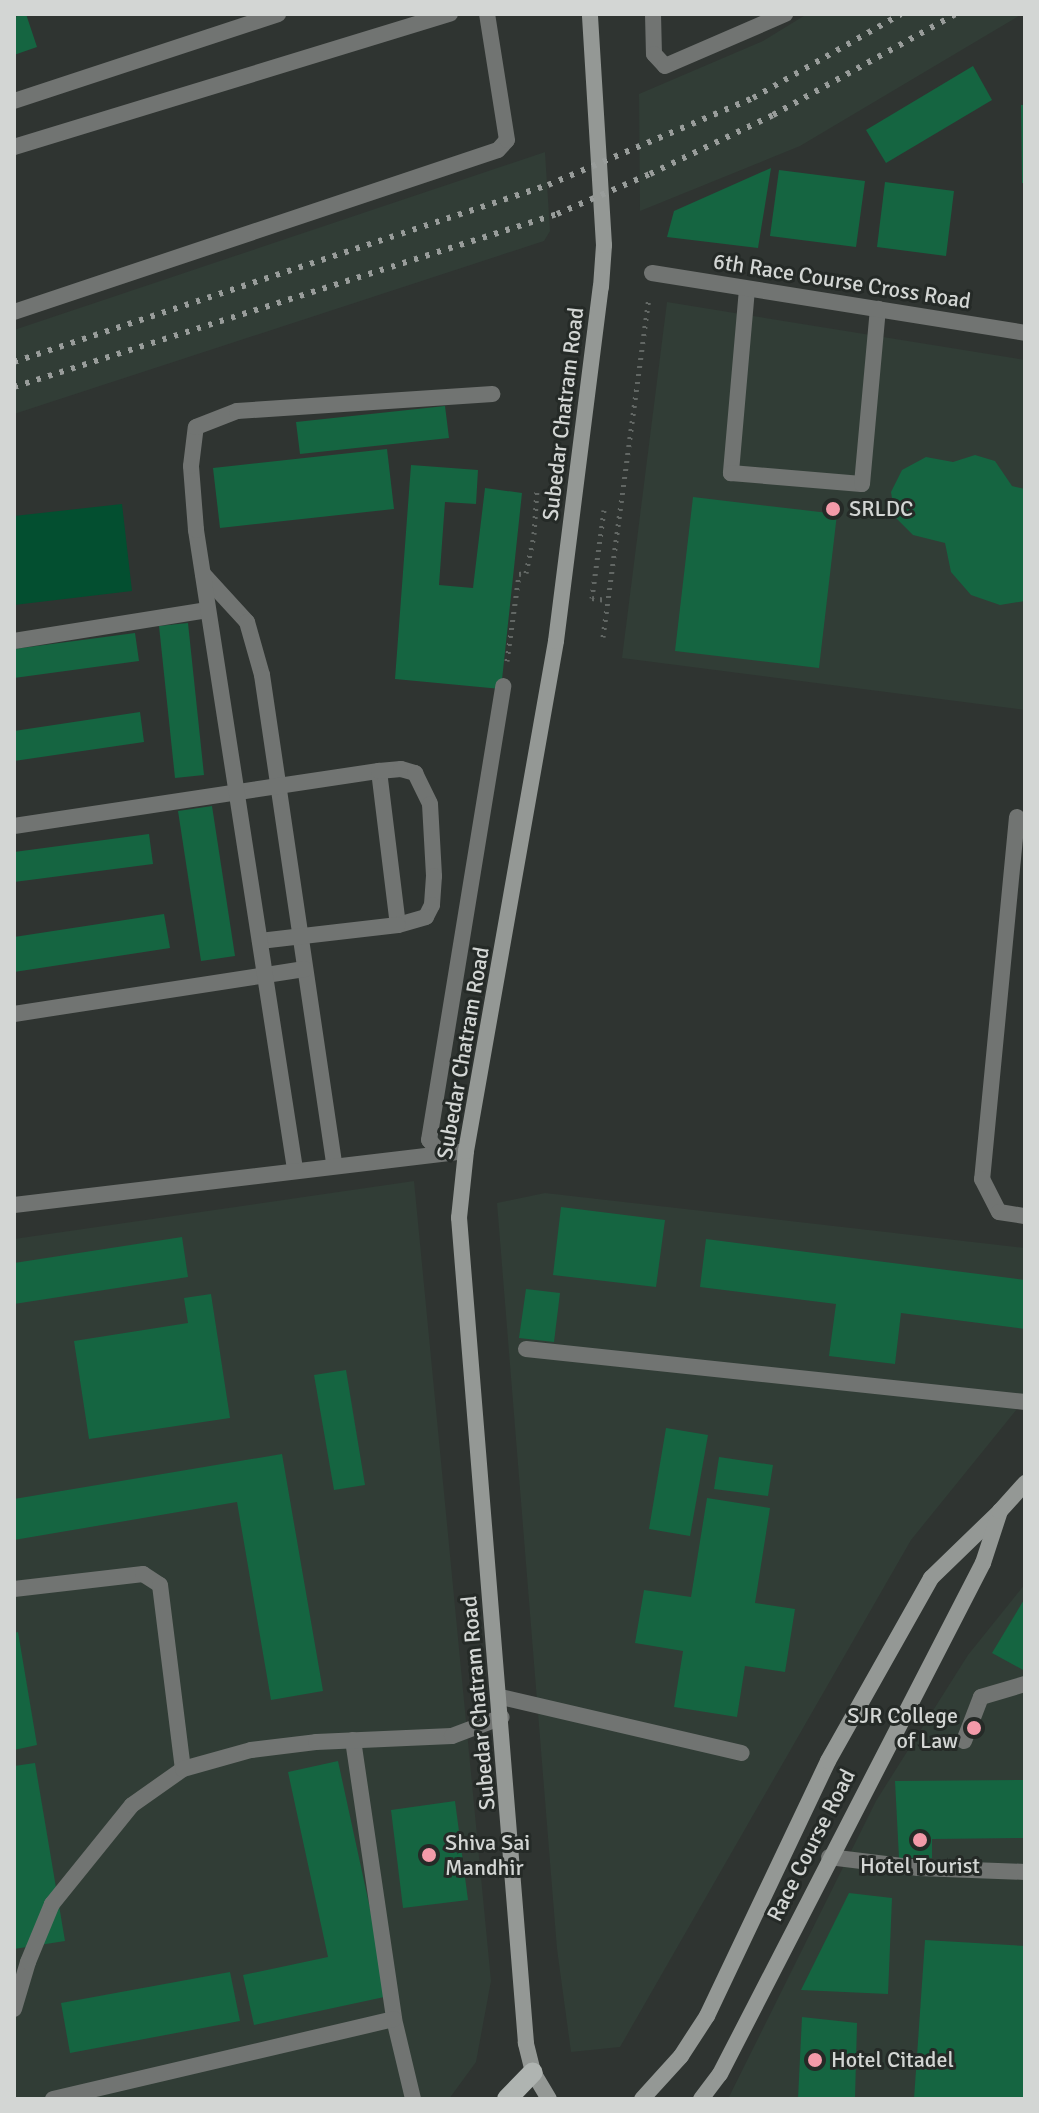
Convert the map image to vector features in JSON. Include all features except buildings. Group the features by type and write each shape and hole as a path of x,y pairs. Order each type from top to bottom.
{"main road":[{"name":"Subedar Chatram Road","path":"549,2099 533,2072 525,2030 501,1697 459,1218 466,1151 556,641 601,287 604,245 590,14"},
{"name":"Race Course Road","path":"701,2099 720,2074 983,1563 1000,1511 1025,1483"},
{"path":"642,2099 681,2056 707,2016 828,1761 931,1578 1000,1511"},
{"path":"507,2099 533,2072"}],"street":[{"path":"14,101 278,14"},
{"path":"14,147 450,14"},
{"path":"14,312 498,150 507,140 487,14"},
{"path":"653,14 654,54 665,66 785,14"},
{"name":"6th Race Course Cross Road","path":"652,273 1025,333"},
{"path":"747,289 731,473 862,484 878,309"},
{"path":"295,1169 203,574 191,466 196,427 237,411 492,394"},
{"path":"203,574 247,622 262,675 334,1164"},
{"path":"14,641 208,610"},
{"path":"440,1153 429,1140 503,686"},
{"path":"14,826 379,771 401,769 415,773 430,804 434,876 432,905 426,917 398,925 260,941"},
{"path":"379,771 398,925"},
{"path":"1017,817 982,1179 999,1212 1025,1216"},
{"path":"14,1014 305,969"},
{"path":"14,1205 334,1164 466,1151"},
{"path":"526,1349 1025,1402"},
{"path":"14,1589 143,1574 160,1585 183,1769"},
{"path":"964,1741 981,1697 1025,1684"},
{"path":"501,1697 742,1753"},
{"path":"14,2009 28,1962 52,1904 132,1805 183,1769 251,1750 353,1740 452,1736 502,1717"},
{"path":"353,1740 394,2019 413,2099"},
{"path":"829,1857 918,1868 1025,1872"},
{"path":"62,2098 394,2019"}],"path":[{"path":"603,637 652,273"},
{"path":"503,686 519,574 526,573 534,534 537,490"},
{"path":"604,510 592,598 607,600"}],"shaded area":[{"path":"807,14 1022,14 800,146 640,211 639,94 763,41"},
{"path":"545,152 550,231 544,241 14,414 14,330"},
{"name":"SRLDC","path":"667,302 1025,360 1025,710 622,658"},
{"path":"414,1181 491,1981 476,2062 449,2099 14,2099 14,1239"},
{"path":"545,1193 1025,1248 1025,1399 911,1540 620,2047 571,2052 557,1949 497,1203"},
{"path":"1025,1584 1025,2099 728,2099 876,1801 968,1655"}],"green space":[{"path":"122,504 132,591 14,605 14,516"}],"railway":[{"path":"14,362 548,185 753,98 901,14"},
{"path":"14,387 557,214 773,115 956,14"}],"place":[{"name":"SRLDC","path":"833,509"},
{"name":"SJR College of Law","path":"974,1728"},
{"name":"Hotel Tourist","path":"920,1840"},
{"name":"Shiva Sai Mandhir","path":"429,1855"},
{"name":"Hotel Citadel","path":"815,2060"}]}
